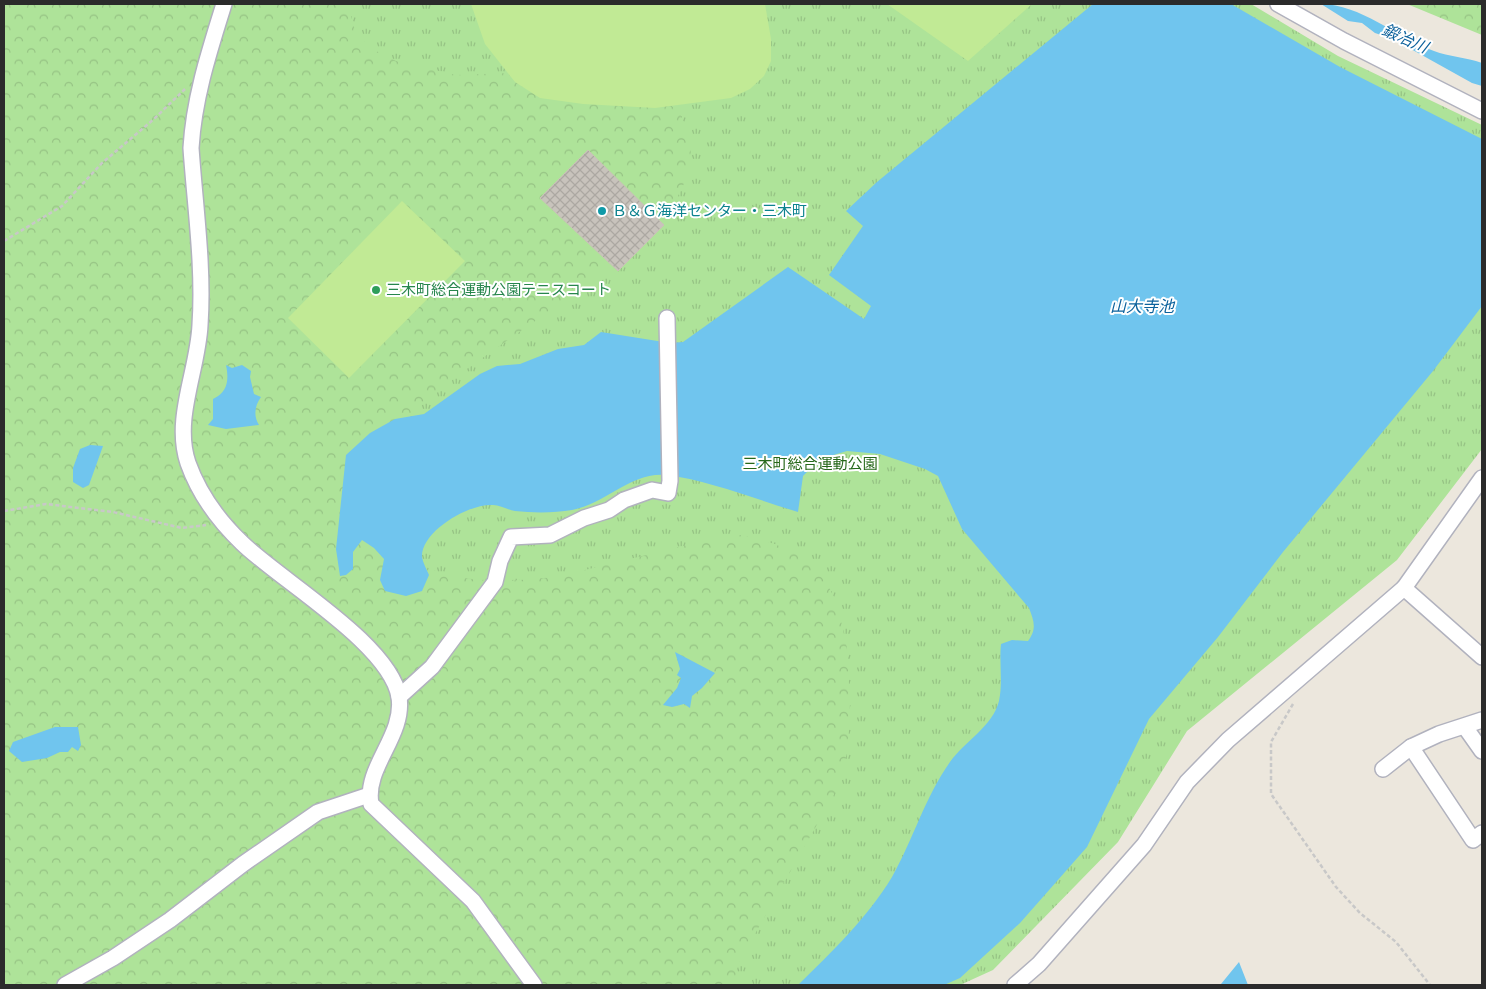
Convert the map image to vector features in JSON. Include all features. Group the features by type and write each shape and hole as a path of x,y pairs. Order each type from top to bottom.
{"street":[{"path":"224,4 202,72 192,124 191,148 201,295 200,326 184,416 183,434 187,460 197,485 224,524 243,544 368,646 390,677 399,697 397,725 370,785 369,795 372,804 473,901 534,985"},
{"path":"1278,4 1344,41 1482,111"},
{"path":"399,697 432,667 495,582 500,561 511,537 550,535 584,518 609,510 624,500 652,490 668,493 670,481 667,318"},
{"path":"1015,985 1039,964 1144,845 1187,782 1228,740 1404,588 1482,478"},
{"path":"1404,588 1482,657"},
{"path":"1383,769 1411,747 1439,734 1482,720"},
{"path":"1465,727 1482,751"},
{"path":"1411,747 1473,840 1482,834"},
{"path":"65,985 113,958 170,920 243,864 318,812 369,795"}],"path":[{"path":"4,241 62,206 102,163 154,119 202,72"},
{"path":"4,512 46,504 113,512 182,528 224,524"},
{"path":"1298,697 1283,718 1272,742 1271,794 1336,887 1360,912 1396,942 1430,985"}],"green space":[{"path":"4,4 348,4 355,31 370,48 396,61 456,75 592,70 654,89 680,114 690,135 691,161 683,186 669,214 641,246 447,383 411,414 385,452 408,560 449,576 495,582 556,577 712,539 742,535 775,544 799,556 824,578 837,603 847,648 850,703 848,750 836,791 739,962 733,985 4,985"},
{"name":"三木町総合運動公園","path":"252,4 1251,4 1338,56 1482,125 1482,449 1397,560 1187,731 1118,842 993,970 960,985 583,985 222,336"},
{"path":"471,4 765,4 771,39 771,61 764,76 750,89 731,98 655,108 583,104 540,98 515,82 485,44"},
{"path":"887,4 1032,4 968,61"},
{"path":"1407,4 1482,4 1482,35"},
{"name":"三木町総合運動公園テニスコート","path":"402,201 465,261 349,378 288,318"}],"water":[{"name":"山大寺池","path":"1093,4 1231,4 1340,67 1482,139 1482,306 1433,371 1283,552 1218,637 1149,719 1087,847 1020,923 960,978 944,985 798,985 848,934 872,906 892,877 941,775 956,755 985,726 996,710 1000,694 1001,644 1012,640 1028,641 1033,633 1033,621 1029,608 962,529 938,476 925,469 880,454 847,451 820,459 803,476 798,512 699,481 666,475 653,475 641,478 596,502 572,510 529,512 512,510 496,505 483,506 448,520 429,538 424,547 422,557 429,575 422,591 406,596 385,591 380,580 384,559 374,548 362,540 353,552 353,569 346,575 340,576 336,549 346,455 370,433 395,419 424,414 480,374 497,366 520,364 558,349 584,345 601,332 670,343 683,342 788,267 864,319 871,306 829,275 863,226 846,211 877,182"},
{"name":"鍛冶川","path":"1321,4 1350,9 1434,51 1482,63 1482,86 1472,83 1393,39 1375,33 1362,23 1348,21"},
{"path":"226,365 232,368 242,365 251,371 250,377 254,394 261,397 257,403 256,411 259,425 226,429 208,425 213,419 213,399 222,393 226,385"},
{"path":"90,445 103,446 89,485 83,488 73,482 73,468 80,449"},
{"path":"675,652 715,673 692,696 690,708 684,704 672,707 663,705 677,688 681,678 677,675 680,669"},
{"path":"55,727 78,727 81,745 78,751 72,747 68,752 60,752 47,758 22,762 9,751 13,742"},
{"path":"1239,962 1248,985 1220,985 1221,984"}],"building":[{"name":"Ｂ＆Ｇ海洋センター・三木町","path":"588,150 664,225 618,271 540,198"}],"place":[{"name":"Ｂ＆Ｇ海洋センター・三木町","path":"602,211"},
{"name":"三木町総合運動公園テニスコート","path":"376,290"}]}
